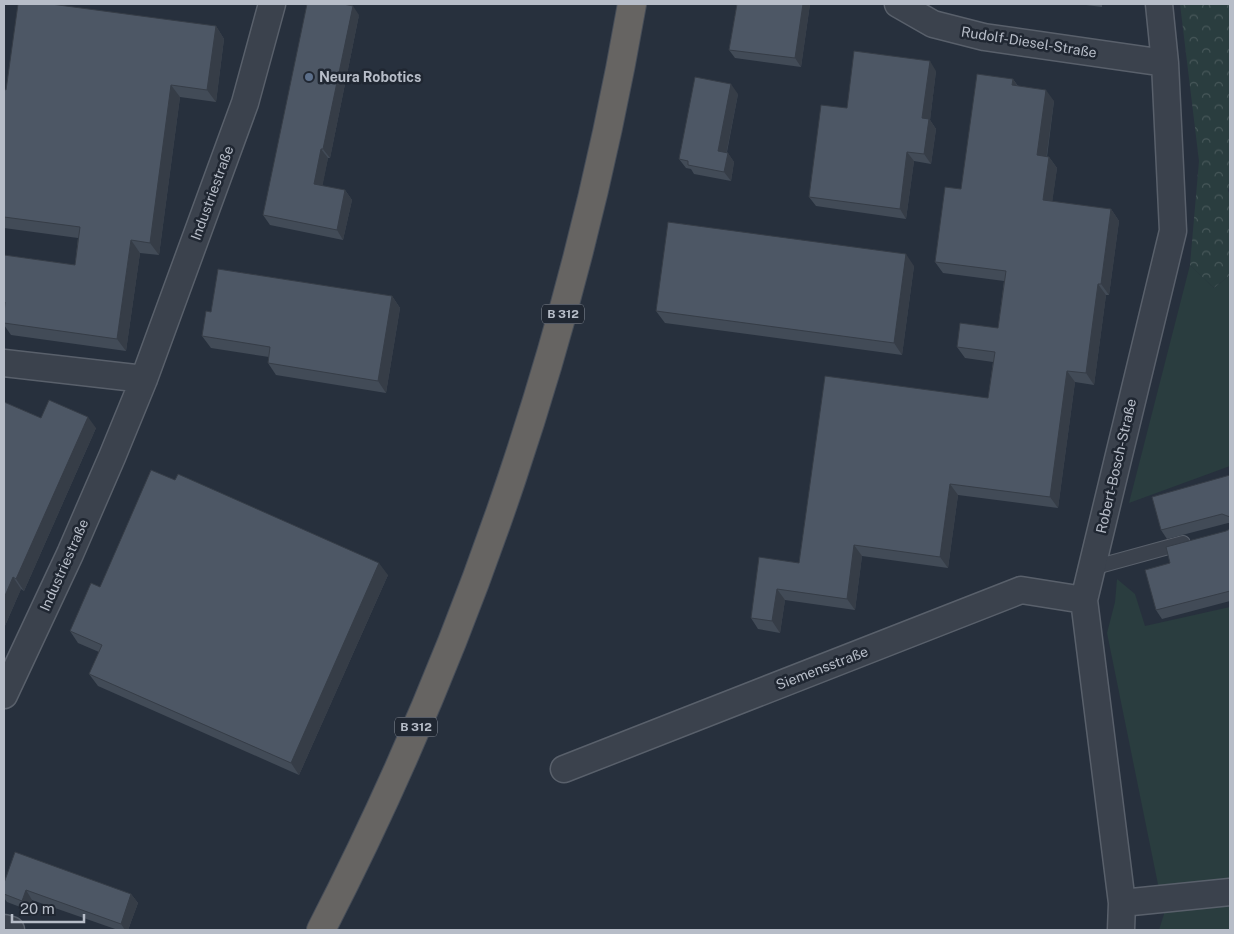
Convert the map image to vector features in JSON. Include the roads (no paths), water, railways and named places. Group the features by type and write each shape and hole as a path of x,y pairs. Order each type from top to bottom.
{"highway":[{"name":"B 312","path":"321,930 367,839 427,700 483,561 516,467 546,376 589,213 606,139 632,4"}],"street":[{"name":"Industriestraße","path":"4,695 81,528 144,379 245,103 272,4"},
{"name":"Rudolf-Diesel-Straße","path":"898,4 933,24 984,37 1165,63"},
{"name":"Robert-Bosch-Straße","path":"1121,930 1122,903 1084,600 1173,231 1165,63 1159,4"},
{"path":"4,363 144,379"},
{"name":"Siemensstraße","path":"564,769 1021,590 1084,600"},
{"path":"1122,903 1230,892"},
{"path":"4,928 11,930"}],"lane":[{"path":"1092,568 1195,540"}],"place":[{"name":"Neura Robotics","path":"309,77"}]}
